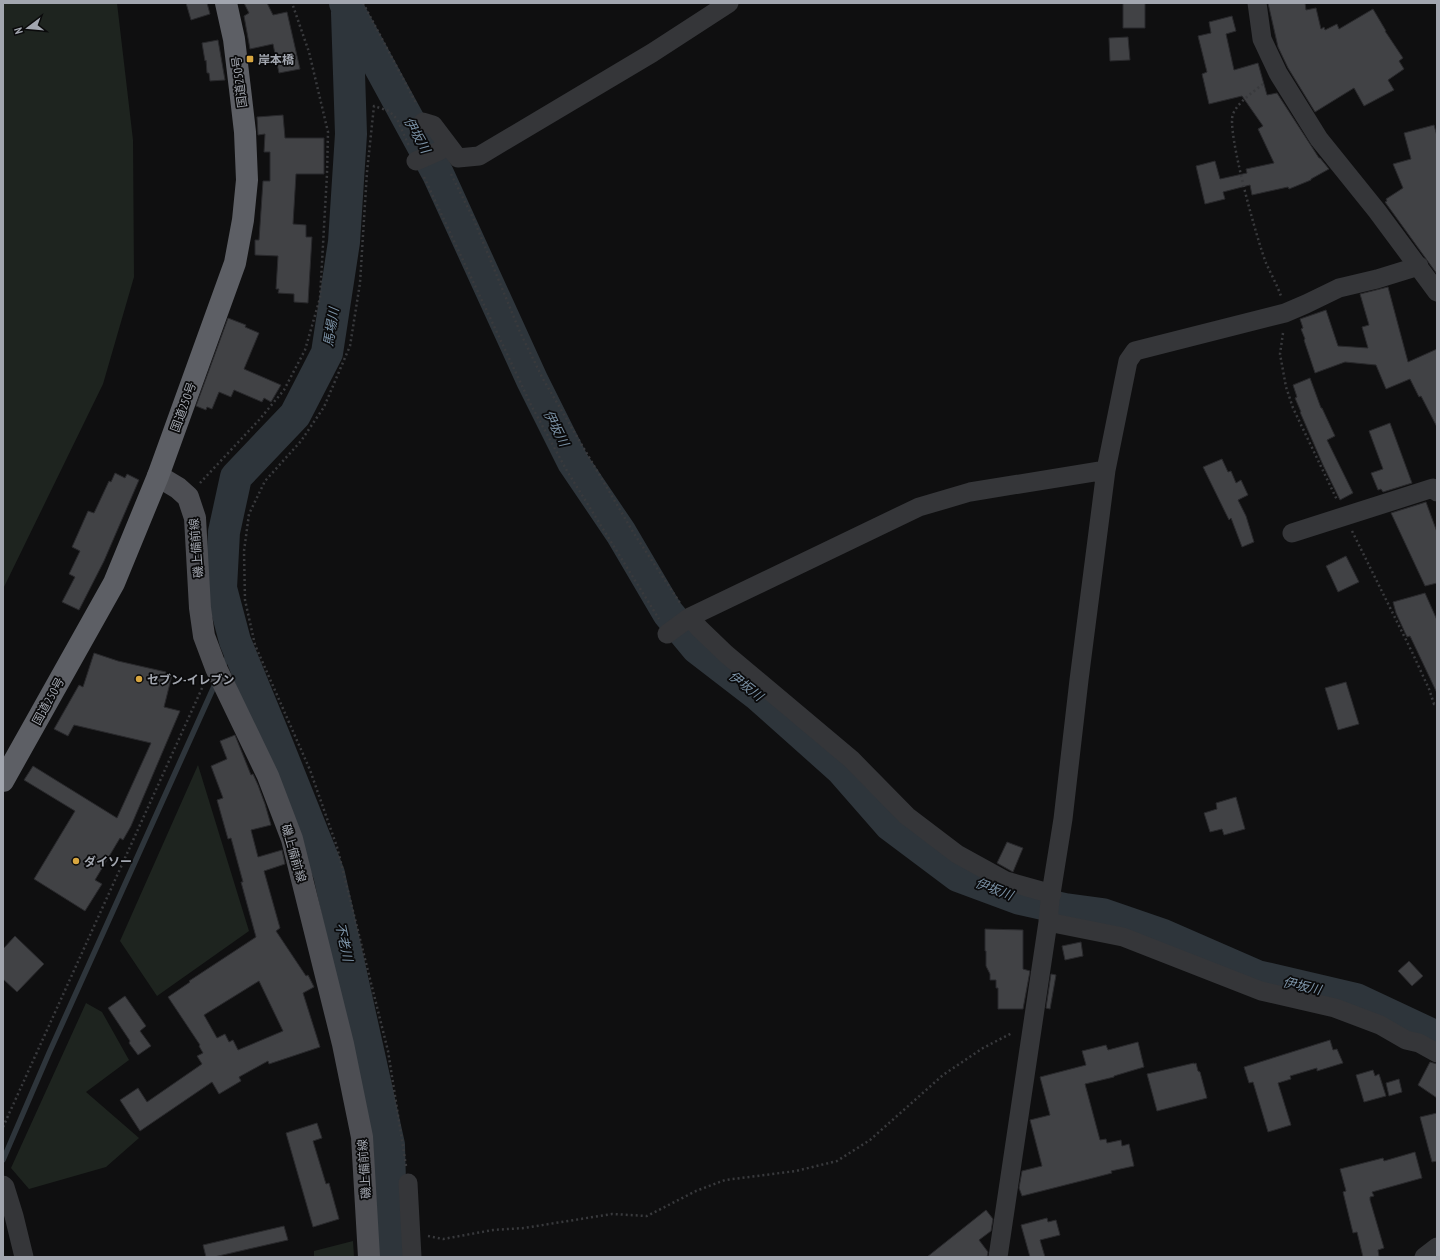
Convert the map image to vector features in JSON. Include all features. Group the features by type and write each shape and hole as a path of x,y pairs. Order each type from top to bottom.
{"highway":[{"name":"国道250号","path":"3,781 114,583 158,476 235,263 243,220 247,180 245,132 234,39 226,3"}],"main road":[{"path":"158,476 178,488 188,497"},
{"name":"磯上備前線","path":"188,497 195,518 200,608 204,636 216,668 268,776 292,839 343,1044 362,1137 368,1257"}],"street":[{"path":"424,122 433,125 458,158 479,156 652,53 729,3"},
{"path":"1257,3 1262,39 1278,73 1319,139 1377,210 1437,292"},
{"path":"998,1257 1063,819 1106,470 1128,361 1135,351 1285,313 1339,288 1377,279 1418,266"},
{"path":"669,632 688,618 919,507 970,492 1106,470"},
{"path":"1292,533 1433,488 1437,492"},
{"path":"688,618 726,654 851,758 907,816 957,854 1050,908 1261,991 1335,1008 1380,1025 1406,1040 1419,1043 1437,1053"},
{"path":"408,1183 412,1233 412,1257"},
{"path":"3,1185 5,1187 14,1216 24,1257"},
{"path":"1424,1257 1437,1247"}],"path":[{"path":"188,497 284,390 305,350 320,298 328,132 309,52 292,3"},
{"path":"363,3 418,107 424,122"},
{"path":"1278,73 1242,100 1233,115 1232,131 1251,214 1266,262 1281,296 1285,313 1280,354 1286,387 1293,408 1412,652 1429,689 1434,704 1437,703"},
{"path":"408,1183 405,1155 388,1051 337,847 310,770 255,645 245,600 244,551 249,514 265,481 301,441 324,407 350,346 360,283 367,172 374,106 389,112 397,119 474,220 520,332 543,379 633,532 688,618"},
{"path":"427,157 446,222 531,405 563,465 607,537 669,632"},
{"path":"3,1127 208,676 216,668"},
{"path":"412,1233 443,1239 493,1230 524,1228 612,1214 647,1216 696,1191 725,1180 796,1171 836,1162 870,1140 943,1075 983,1048 1032,1023"}],"shaded area":[{"path":"3,3 117,3 133,140 134,277 103,384 3,589"},
{"path":"198,765 249,931 157,996 120,941"},
{"path":"86,1003 102,1012 129,1060 86,1092 139,1138 106,1167 29,1189 11,1168"},
{"path":"353,1241 354,1257 314,1257 314,1251"}],"building":[{"path":"186,3 207,3 210,14 191,20"},
{"path":"244,3 267,3 273,15 287,12 300,69 279,73 273,44 250,49 244,16 249,13"},
{"path":"1123,3 1145,3 1145,28 1123,28"},
{"path":"1268,3 1305,3 1306,10 1316,8 1321,29 1324,27 1325,30 1337,24 1339,29 1373,9 1385,31 1403,58 1399,61 1404,69 1388,80 1394,90 1364,106 1354,88 1315,112 1288,68 1278,47"},
{"path":"1232,16 1236,31 1226,34 1234,70 1258,63 1267,95 1277,93 1319,158 1329,169 1311,180 1289,189 1288,187 1252,195 1250,185 1223,192 1225,199 1205,204 1196,166 1215,161 1220,179 1247,173 1246,169 1274,163 1258,129 1263,126 1242,96 1209,104 1202,74 1207,72 1198,36 1211,33 1209,22"},
{"path":"1128,37 1130,60 1110,61 1109,38"},
{"path":"218,40 225,80 210,81 209,73 207,73 202,43"},
{"path":"283,115 285,138 324,138 324,174 296,174 293,224 306,225 306,237 312,237 308,303 294,302 294,294 278,293 279,289 276,289 278,256 255,255 255,240 259,240 263,181 270,181 270,152 264,152 265,134 258,135 257,117"},
{"path":"1434,125 1437,136 1437,274 1385,202 1387,201 1386,199 1403,188 1393,164 1411,159 1404,133"},
{"path":"1388,287 1408,362 1437,349 1437,427 1421,396 1419,397 1410,379 1386,389 1376,365 1345,362 1315,373 1304,340 1305,339 1301,329 1303,328 1300,319 1326,310 1338,346 1368,348 1362,327 1369,325 1360,294"},
{"path":"228,318 246,325 245,327 259,333 244,369 281,385 271,402 264,398 262,402 234,390 231,397 219,392 212,409 207,407 206,410 196,406"},
{"path":"1310,378 1321,408 1335,436 1327,440 1353,493 1340,500 1323,465 1295,398 1297,397 1293,385"},
{"path":"1390,423 1412,483 1383,492 1381,489 1378,490 1371,473 1383,469 1369,431"},
{"path":"1222,459 1228,472 1231,471 1236,483 1241,480 1248,495 1238,500 1246,516 1254,542 1242,547 1231,518 1229,520 1203,467"},
{"path":"115,473 125,478 127,474 139,480 104,561 79,610 62,602 75,577 69,574 80,551 72,547 88,511 94,513 109,481 111,482"},
{"path":"1426,502 1437,532 1437,583 1425,586 1391,513"},
{"path":"1346,556 1359,582 1338,592 1326,566"},
{"path":"1425,593 1437,620 1437,693 1410,636 1407,637 1396,613 1393,602"},
{"path":"94,653 118,661 166,672 166,674 172,675 164,707 180,711 131,826 123,840 120,838 95,880 102,884 85,911 34,879 75,811 24,780 33,766 117,818 151,743 74,725 68,736 54,729 79,685 83,687"},
{"path":"1346,682 1359,724 1338,730 1325,688"},
{"path":"235,735 251,775 253,774 265,804 271,825 251,830 258,857 282,850 285,864 264,871 280,928 276,931 306,976 308,975 314,987 303,993 320,1047 269,1064 268,1061 239,1077 241,1081 219,1094 212,1082 140,1131 120,1100 138,1088 147,1102 202,1064 197,1056 203,1053 199,1046 200,1045 168,997 190,982 189,981 256,937 231,838 228,839 217,800 223,798 211,766 227,759 220,741","holes":["259,981 283,1031 238,1050 233,1040 229,1042 225,1034 217,1038 204,1015"]},
{"path":"1236,797 1245,829 1224,835 1222,829 1210,832 1204,813 1217,809 1216,803"},
{"path":"1007,842 1023,848 1013,872 997,863"},
{"path":"985,929 1023,930 1023,969 1030,971 1023,1009 998,1009 998,988 996,988 996,980 990,980 990,974 986,966"},
{"path":"15,936 44,964 17,992 3,979 3,949"},
{"path":"1081,942 1083,956 1065,960 1062,946"},
{"path":"1409,961 1423,976 1412,986 1398,971"},
{"path":"1051,974 1056,975 1050,1009 1046,1008"},
{"path":"125,996 146,1026 140,1031 151,1046 138,1055 108,1008"},
{"path":"1330,1040 1333,1050 1337,1049 1343,1063 1317,1071 1317,1068 1290,1076 1291,1079 1278,1083 1291,1125 1268,1132 1253,1082 1249,1083 1244,1067"},
{"path":"1138,1042 1144,1067 1114,1077 1085,1084 1100,1140 1106,1139 1107,1143 1121,1140 1122,1146 1129,1144 1134,1166 1022,1196 1019,1188 1022,1171 1042,1166 1030,1120 1050,1115 1040,1077 1086,1065 1082,1051 1106,1045 1108,1050"},
{"path":"1430,1062 1437,1064 1437,1098 1418,1085"},
{"path":"1196,1063 1198,1071 1200,1072 1207,1098 1157,1111 1147,1074"},
{"path":"1373,1070 1375,1076 1379,1074 1386,1096 1364,1102 1356,1075"},
{"path":"1399,1079 1402,1092 1389,1096 1386,1083"},
{"path":"1437,1113 1437,1161 1432,1162 1420,1117"},
{"path":"317,1123 322,1138 313,1141 326,1184 329,1183 339,1219 313,1227 286,1133"},
{"path":"1415,1152 1422,1178 1372,1192 1374,1196 1370,1197 1370,1200 1384,1248 1378,1250 1379,1257 1363,1257 1357,1232 1353,1233 1343,1192 1346,1191 1340,1169 1383,1158 1384,1161"},
{"path":"986,1210 993,1219 991,1231 979,1240 988,1252 987,1257 927,1257"},
{"path":"1047,1218 1048,1222 1056,1220 1060,1235 1040,1240 1045,1257 1030,1257 1021,1225"},
{"path":"284,1226 288,1240 214,1257 206,1257 203,1245"}],"waterway":[{"name":"伊坂川","path":"345,3 438,174 532,380 573,462 621,533 668,613 697,648 758,695 841,769 890,825 958,876 1020,899 1065,909 1102,914 1163,935 1257,976 1356,999 1437,1037"},
{"name":"馬場川","path":"347,13 351,134 344,242 327,353 295,415 236,477 224,532 221,588 235,641 329,874 389,1145 392,1257"},
{"path":"222,669 235,641"},
{"path":"3,1160 49,1053 216,682"}],"place":[{"name":"岸本橋","path":"250,59"},
{"name":"セブン-イレブン","path":"139,679"},
{"name":"ダイソー","path":"76,861"}],"water label":[{"name":"不老川","path":"344,942"}]}
